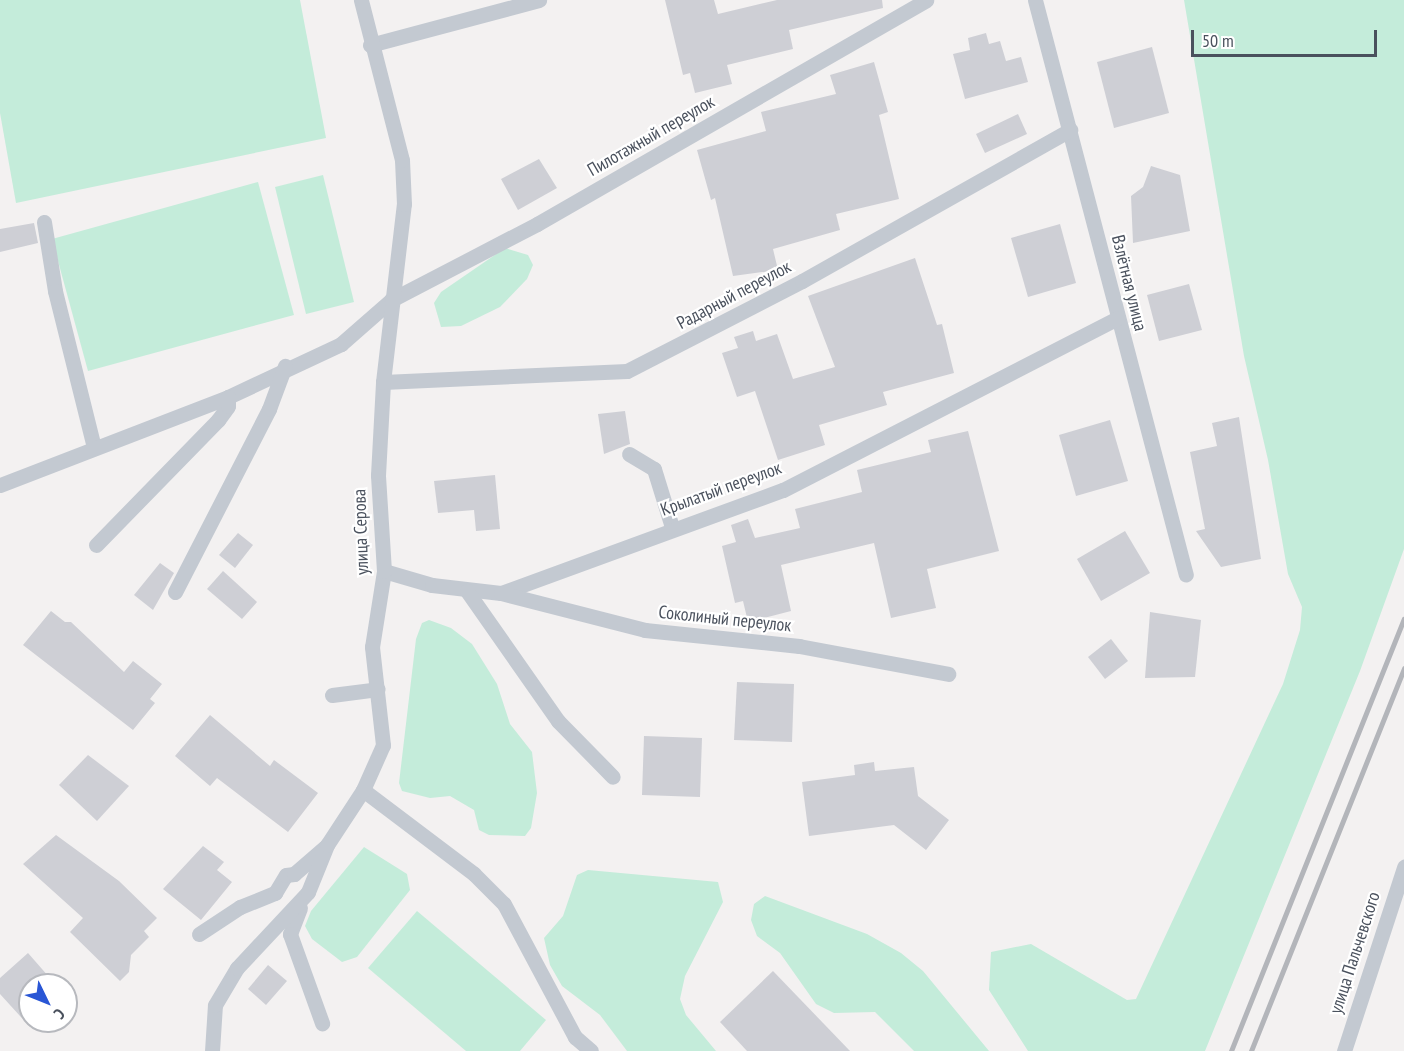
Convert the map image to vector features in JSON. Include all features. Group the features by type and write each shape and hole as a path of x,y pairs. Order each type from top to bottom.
{"lane":[{"name":"улица Серова","path":"212,1051 215,1005 237,968 308,892 327,845 363,790 383,745 372,647 384,571 378,476 383,382 404,204 402,160 370,45 361,0"},
{"path":"370,45 539,0"},
{"name":"Пилотажный переулок","path":"0,484 228,397 285,366 341,344 391,300 537,224 926,0"},
{"name":"Взлётная улица","path":"1035,0 1186,575"},
{"name":"Радарный переулок","path":"383,382 627,371 792,286 1070,130"},
{"path":"44,222 56,291 94,447"},
{"name":"Крылатый переулок","path":"384,571 467,591 501,593 672,527 783,490 1118,318"},
{"path":"175,592 269,409 285,366"},
{"path":"96,545 218,420 228,406 228,397"},
{"path":"629,454 654,469 672,527"},
{"path":"467,591 558,721 613,777"},
{"name":"Соколиный переулок","path":"501,593 645,630 799,646 948,674"},
{"path":"332,695 378,689"},
{"path":"363,790 474,874 504,904 575,1036 591,1051"},
{"path":"199,934 240,907 275,893 286,876 327,845"},
{"name":"улица Пальчевского","path":"1344,1051 1404,867"},
{"path":"308,892 290,934 322,1023"}],"green space":[{"path":"0,0 300,0 326,138 16,203 0,113"},
{"path":"1184,0 1404,0 1404,549 1360,671 1205,1051 1028,1051 989,990 991,952 1031,944 1127,1000 1136,999 1283,684 1300,630 1302,607 1288,574 1268,460 1244,356"},
{"path":"323,175 354,302 306,314 275,187"},
{"path":"258,182 294,315 88,371 52,239"},
{"path":"505,248 528,255 533,265 527,279 500,307 461,326 441,327 434,303 441,292"},
{"path":"429,620 451,628 472,644 497,684 510,724 532,752 537,793 531,828 525,836 489,835 479,830 474,810 450,796 430,798 402,791 399,783 416,639 422,623"},
{"path":"364,847 407,874 410,890 357,957 342,962 312,939 305,926 311,911"},
{"path":"588,870 718,882 723,902 685,976 680,999 686,1015 716,1051 627,1051 600,1015 562,986 550,965 544,938 563,916 577,875"},
{"path":"765,896 867,934 901,953 923,971 989,1051 914,1051 875,1012 834,1013 816,1004 780,953 757,936 751,920 754,904"},
{"path":"417,911 546,1020 520,1051 466,1051 368,968"}],"building":[{"path":"665,0 714,0 718,14 777,0 882,0 883,8 789,30 793,49 727,65 732,84 695,93 690,73 683,75"},
{"path":"986,33 989,44 1000,41 1006,61 1021,57 1028,82 965,99 953,54 970,50 968,38"},
{"path":"1152,47 1169,113 1114,128 1097,62"},
{"path":"874,62 888,112 879,115 899,199 836,214 840,230 773,249 778,270 733,276 715,198 711,200 697,150 766,131 761,112 836,94 830,75"},
{"path":"1018,114 1027,134 985,153 976,134"},
{"path":"539,159 557,188 518,210 501,179"},
{"path":"1151,166 1180,175 1190,231 1133,243 1131,196 1143,187"},
{"path":"34,223 38,243 0,252 0,229"},
{"path":"1060,224 1076,283 1028,297 1011,238"},
{"path":"915,258 937,325 942,324 954,373 883,392 887,405 819,425 825,445 778,460 755,391 737,397 722,353 738,348 734,337 753,331 756,341 777,334 793,379 835,367 808,296"},
{"path":"1189,284 1202,330 1159,341 1147,295"},
{"path":"625,411 630,444 604,454 598,414"},
{"path":"1239,417 1261,559 1221,567 1196,531 1205,529 1190,452 1217,446 1212,423"},
{"path":"1110,420 1128,481 1076,496 1059,435"},
{"path":"968,431 999,551 927,569 936,608 891,618 874,543 781,565 791,611 748,622 743,601 735,603 722,546 736,542 731,525 748,519 755,538 800,528 795,509 862,492 857,470 931,452 928,440"},
{"path":"495,475 500,529 476,531 474,510 438,513 434,481"},
{"path":"1125,531 1150,573 1101,601 1077,559"},
{"path":"238,533 253,545 235,568 219,555"},
{"path":"160,563 174,573 153,610 134,595"},
{"path":"223,571 257,602 242,619 207,589"},
{"path":"51,611 65,622 71,622 124,672 133,661 162,684 150,699 155,703 133,730 23,645"},
{"path":"1150,612 1201,620 1195,677 1145,678"},
{"path":"1111,639 1128,661 1105,679 1088,657"},
{"path":"737,682 794,684 792,742 734,740"},
{"path":"210,715 270,766 274,760 318,793 288,832 217,778 210,786 175,756"},
{"path":"644,736 702,738 700,797 642,795"},
{"path":"88,755 129,786 97,821 59,785"},
{"path":"874,762 875,771 914,767 918,796 949,820 926,850 894,825 809,836 802,782 855,775 854,765"},
{"path":"56,835 119,881 157,918 144,931 149,937 131,955 129,972 120,981 70,932 83,918 23,864"},
{"path":"203,846 224,862 217,870 232,882 201,920 163,889"},
{"path":"28,953 46,973 18,973 18,1014 0,994 0,978"},
{"path":"268,965 287,981 266,1005 248,989"},
{"path":"773,971 850,1051 747,1051 720,1022"}],"railway":[{"path":"1231,1051 1404,619"},
{"path":"1251,1051 1404,668"}]}
